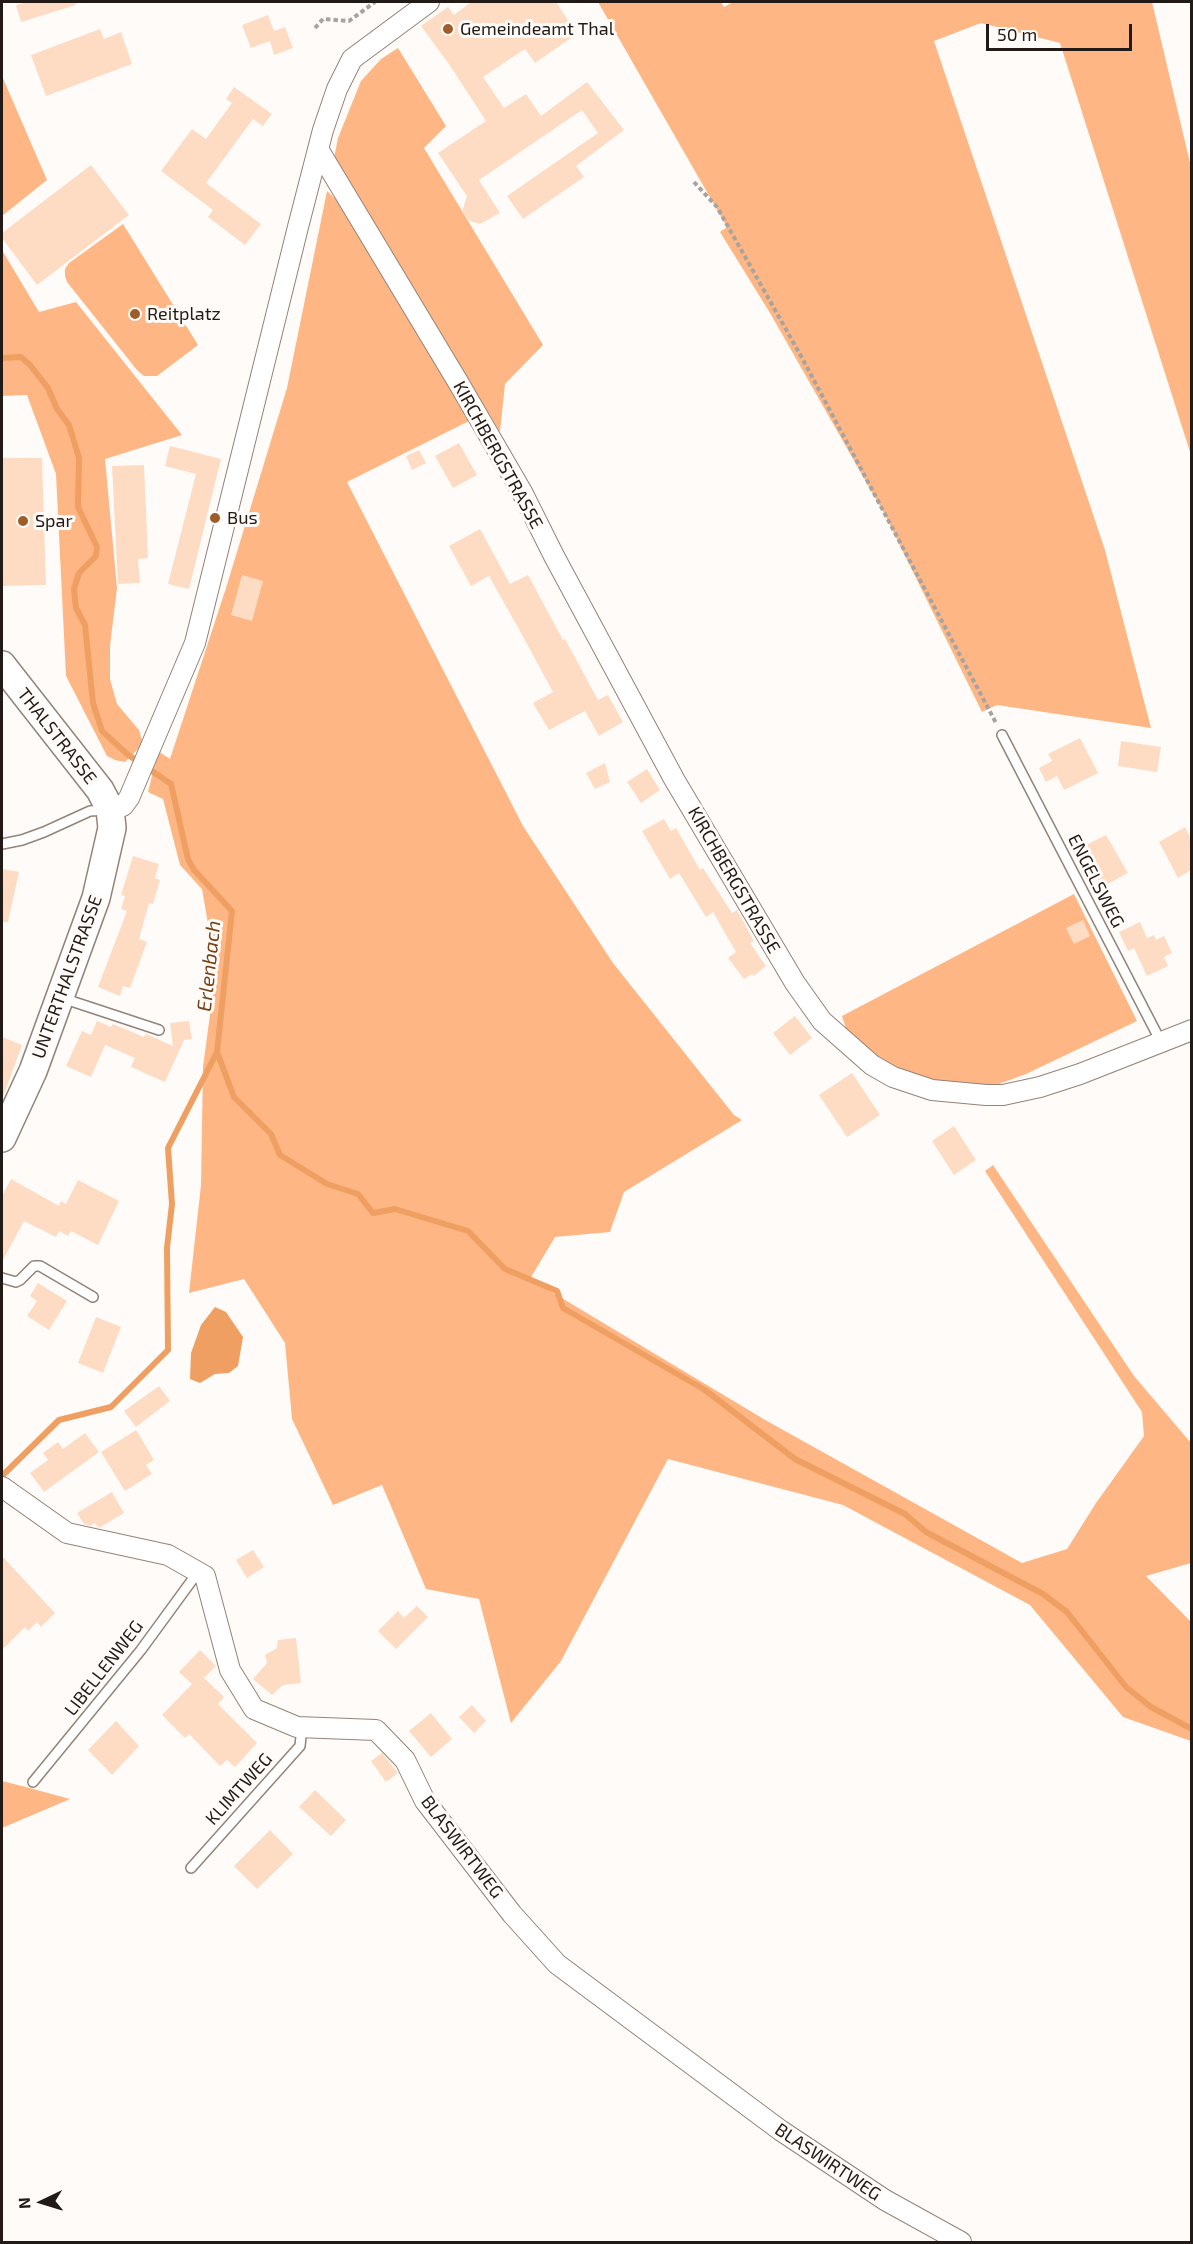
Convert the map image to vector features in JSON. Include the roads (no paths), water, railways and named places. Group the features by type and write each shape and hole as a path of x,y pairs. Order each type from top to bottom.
{"street":[{"path":"110,809 123,806 139,779 200,629 318,149 336,89 347,67 361,52 417,5"},
{"name":"KIRCHBERGSTRASSE","path":"318,149 447,362 522,492 674,779 795,983 822,1021 872,1065 893,1077 932,1090 986,1095 1003,1095 1040,1087 1191,1030"},
{"name":"THALSTRASSE","path":"2,665 100,790 110,809"},
{"name":"UNTERTHALSTRASSE","path":"2,1138 33,1071 96,898 112,828 110,809"},
{"path":"4,1488 67,1533 168,1555 198,1572"},
{"name":"BLASWIRTWEG","path":"198,1572 205,1576 230,1670 254,1709 297,1727 376,1731 405,1760 425,1801 505,1905 557,1964 780,2130 885,2200 960,2242"}],"lane":[{"name":"ENGELSWEG","path":"1002,735 1161,1042"},
{"path":"2,844 33,836 90,812 110,809"},
{"path":"60,998 159,1030"},
{"path":"2,1278 16,1282 34,1266 40,1266 93,1297"},
{"name":"LIBELLENWEG","path":"33,1782 141,1650 198,1572"},
{"name":"KLIMTWEG","path":"191,1868 300,1746 302,1727"}],"waterway":[{"name":"Erlenbach","path":"2,358 21,357 48,388 57,409 69,425 79,458 78,507 97,547 96,556 79,573 74,589 76,608 85,625 93,703 102,731 127,754 171,784 188,859 194,870 232,911 217,1052 168,1148 172,1204 167,1248 168,1350 111,1407 59,1420 2,1476"},
{"path":"217,1052 234,1097 271,1134 280,1155 327,1184 358,1194 373,1213 395,1209 468,1231 505,1269 557,1291 563,1308 705,1390 795,1459 905,1514 926,1532 1043,1594 1067,1612 1126,1687 1151,1707 1192,1729"}],"place":[{"name":"Gemeindeamt Thal","path":"448,29"},
{"name":"Reitplatz","path":"135,314"},
{"name":"Bus","path":"215,518"},
{"name":"Spar","path":"23,521"}]}
